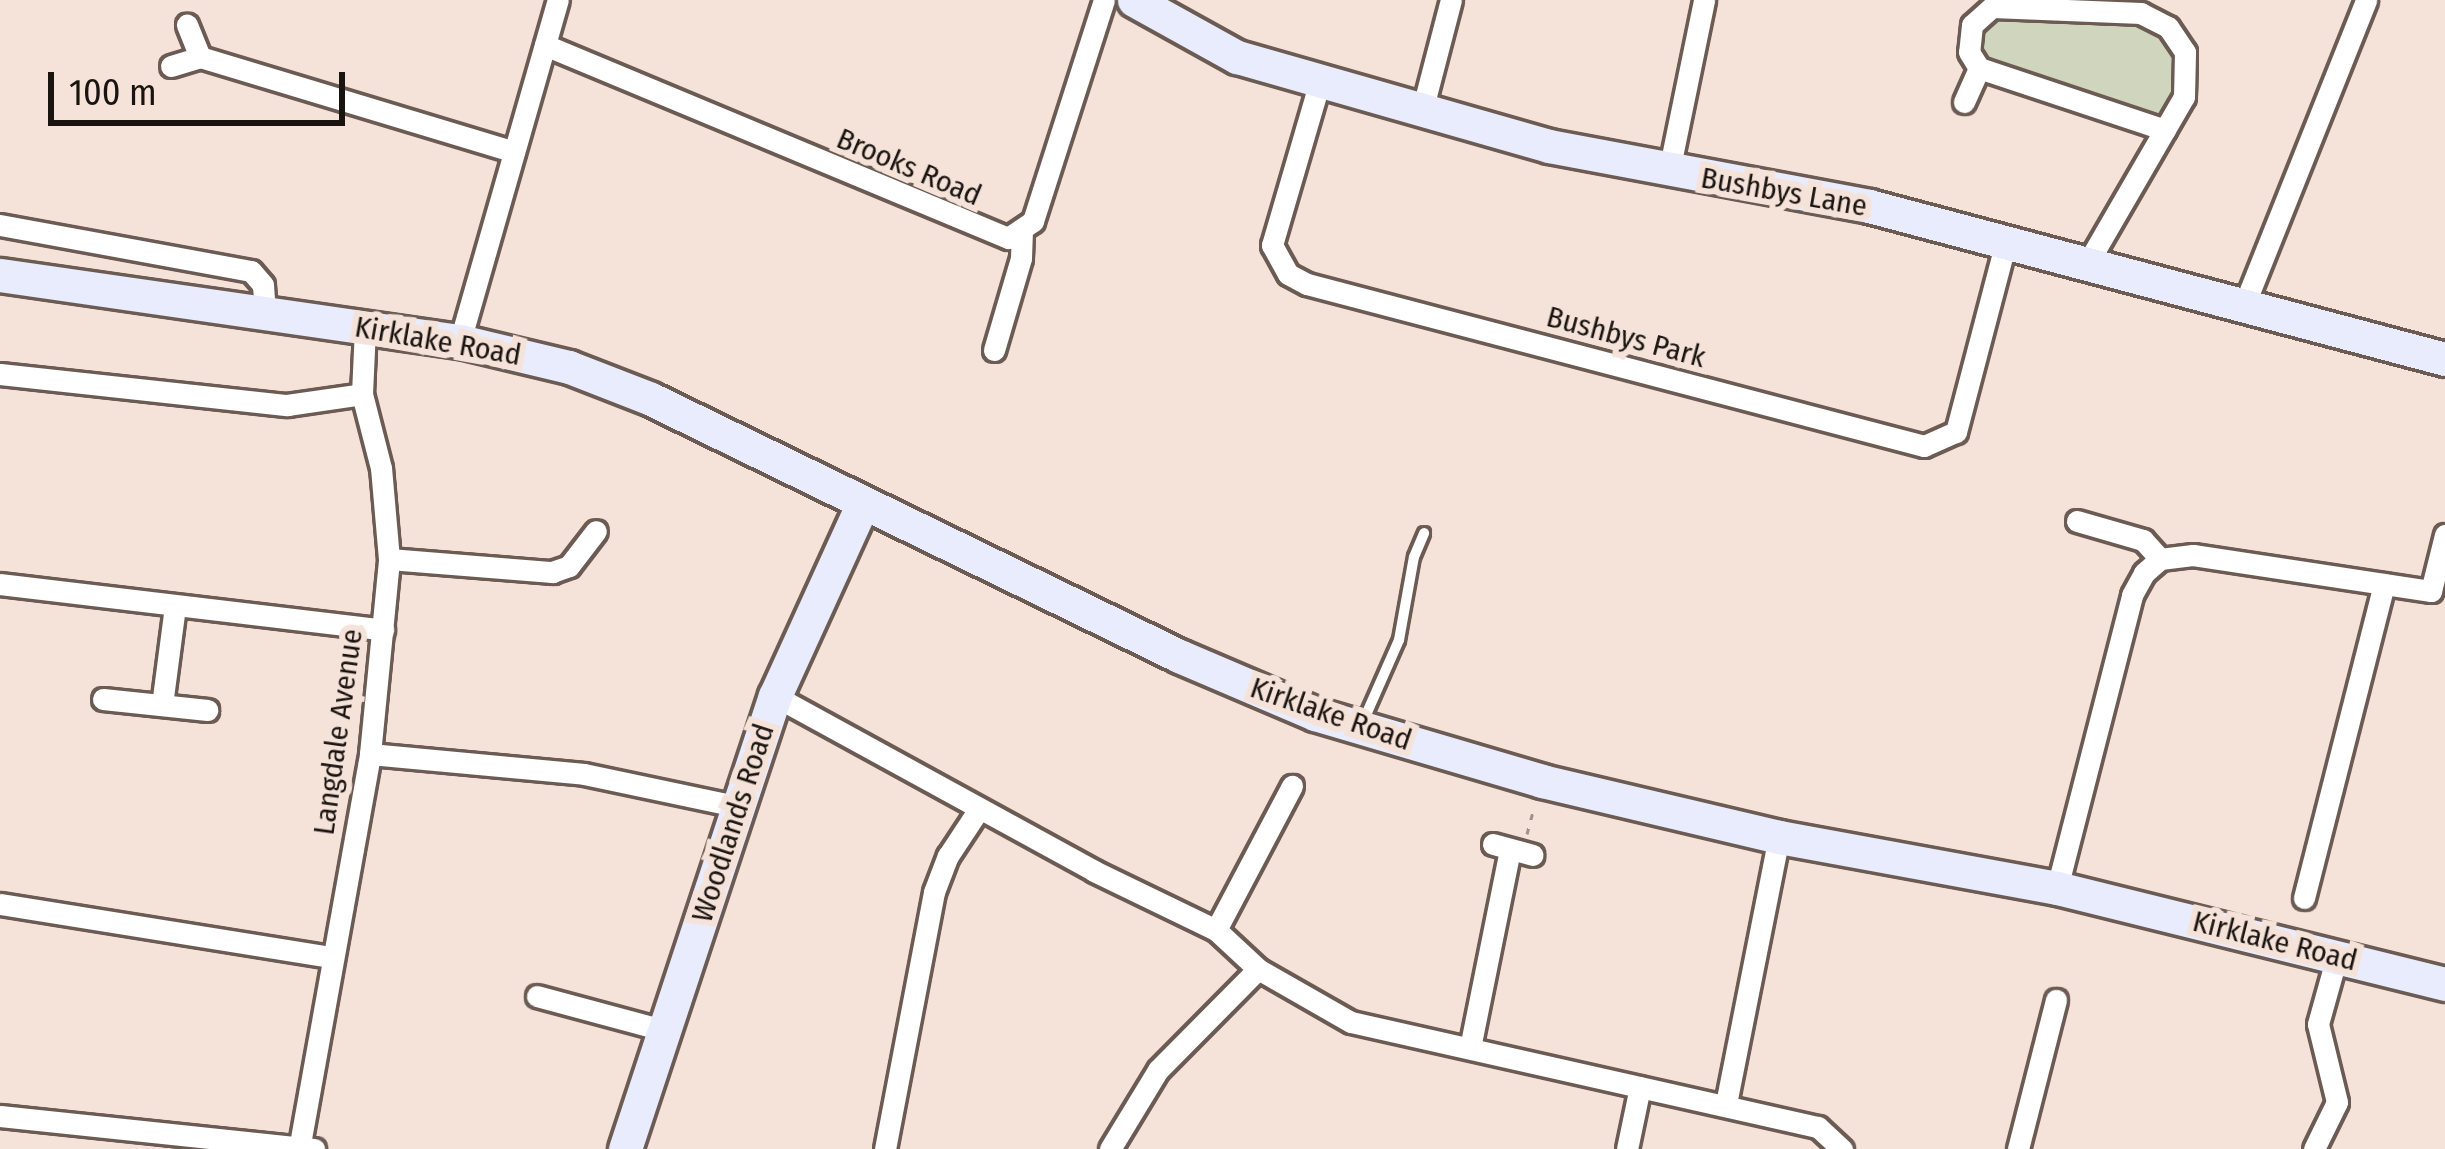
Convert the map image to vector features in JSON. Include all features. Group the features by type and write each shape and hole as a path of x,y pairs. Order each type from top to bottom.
{"street":[{"path":"460,341 559,0"},
{"path":"994,350 1021,258 1022,233 1033,221 1104,0"},
{"name":"Bushbys Lane","path":"1133,0 1237,57 1422,111 1669,172 1869,206 2445,359"},
{"path":"1422,111 1451,0"},
{"path":"1669,172 1704,0"},
{"path":"2243,308 2366,0"},
{"path":"2087,264 2165,130 2188,82 2185,52 2168,27 2141,13 1991,3 1977,17 1969,34 1970,52 1978,68 2165,130"},
{"path":"187,24 200,57"},
{"name":"Brooks Road","path":"545,45 993,236 1022,233"},
{"path":"171,66 200,57 514,152"},
{"path":"1964,102 1978,68"},
{"name":"Bushbys Park","path":"1320,81 1272,245 1288,274 1307,284 1924,446 1956,432 2006,242"},
{"path":"0,225 251,271 263,285 265,312"},
{"name":"Kirklake Road","path":"0,275 460,341 569,367 651,399 1179,656 1315,714 1542,782 1779,837 2057,888 2445,984"},
{"name":"Langdale Avenue","path":"307,1147 332,957 370,754 389,559 381,469 362,394 365,327"},
{"path":"0,374 287,405 362,394"},
{"name":"Woodlands Road","path":"625,1149 775,696 862,505"},
{"path":"2077,521 2144,540 2160,559"},
{"path":"389,559 552,572 569,566 596,531"},
{"path":"2057,888 2132,595 2160,559 2193,555 2438,592 2445,535"},
{"path":"0,584 383,630"},
{"path":"2303,898 2384,584"},
{"path":"162,705 175,606"},
{"path":"775,696 980,809 1216,930 1258,969 1351,1022 1818,1127 1842,1149"},
{"path":"103,699 207,710"},
{"path":"370,754 584,774 736,806"},
{"path":"1216,930 1292,786"},
{"path":"885,1149 934,892 948,856 980,809"},
{"path":"1726,1104 1779,837"},
{"path":"1470,1048 1514,851"},
{"path":"0,904 332,957"},
{"path":"2314,1149 2337,1102 2318,1024 2336,956"},
{"path":"1110,1149 1159,1070 1258,969"},
{"path":"538,996 667,1031"},
{"path":"2018,1149 2056,1000"},
{"path":"1627,1149 1640,1088"},
{"path":"0,1116 307,1147"}],"lane":[{"path":"1360,728 1399,640 1414,557 1424,532"}],"path":[{"path":"1514,851 1542,782"}],"green space":[{"path":"1992,19 2138,21 2172,51 2175,97 2160,120 1991,67 1978,53 1978,33"}]}
